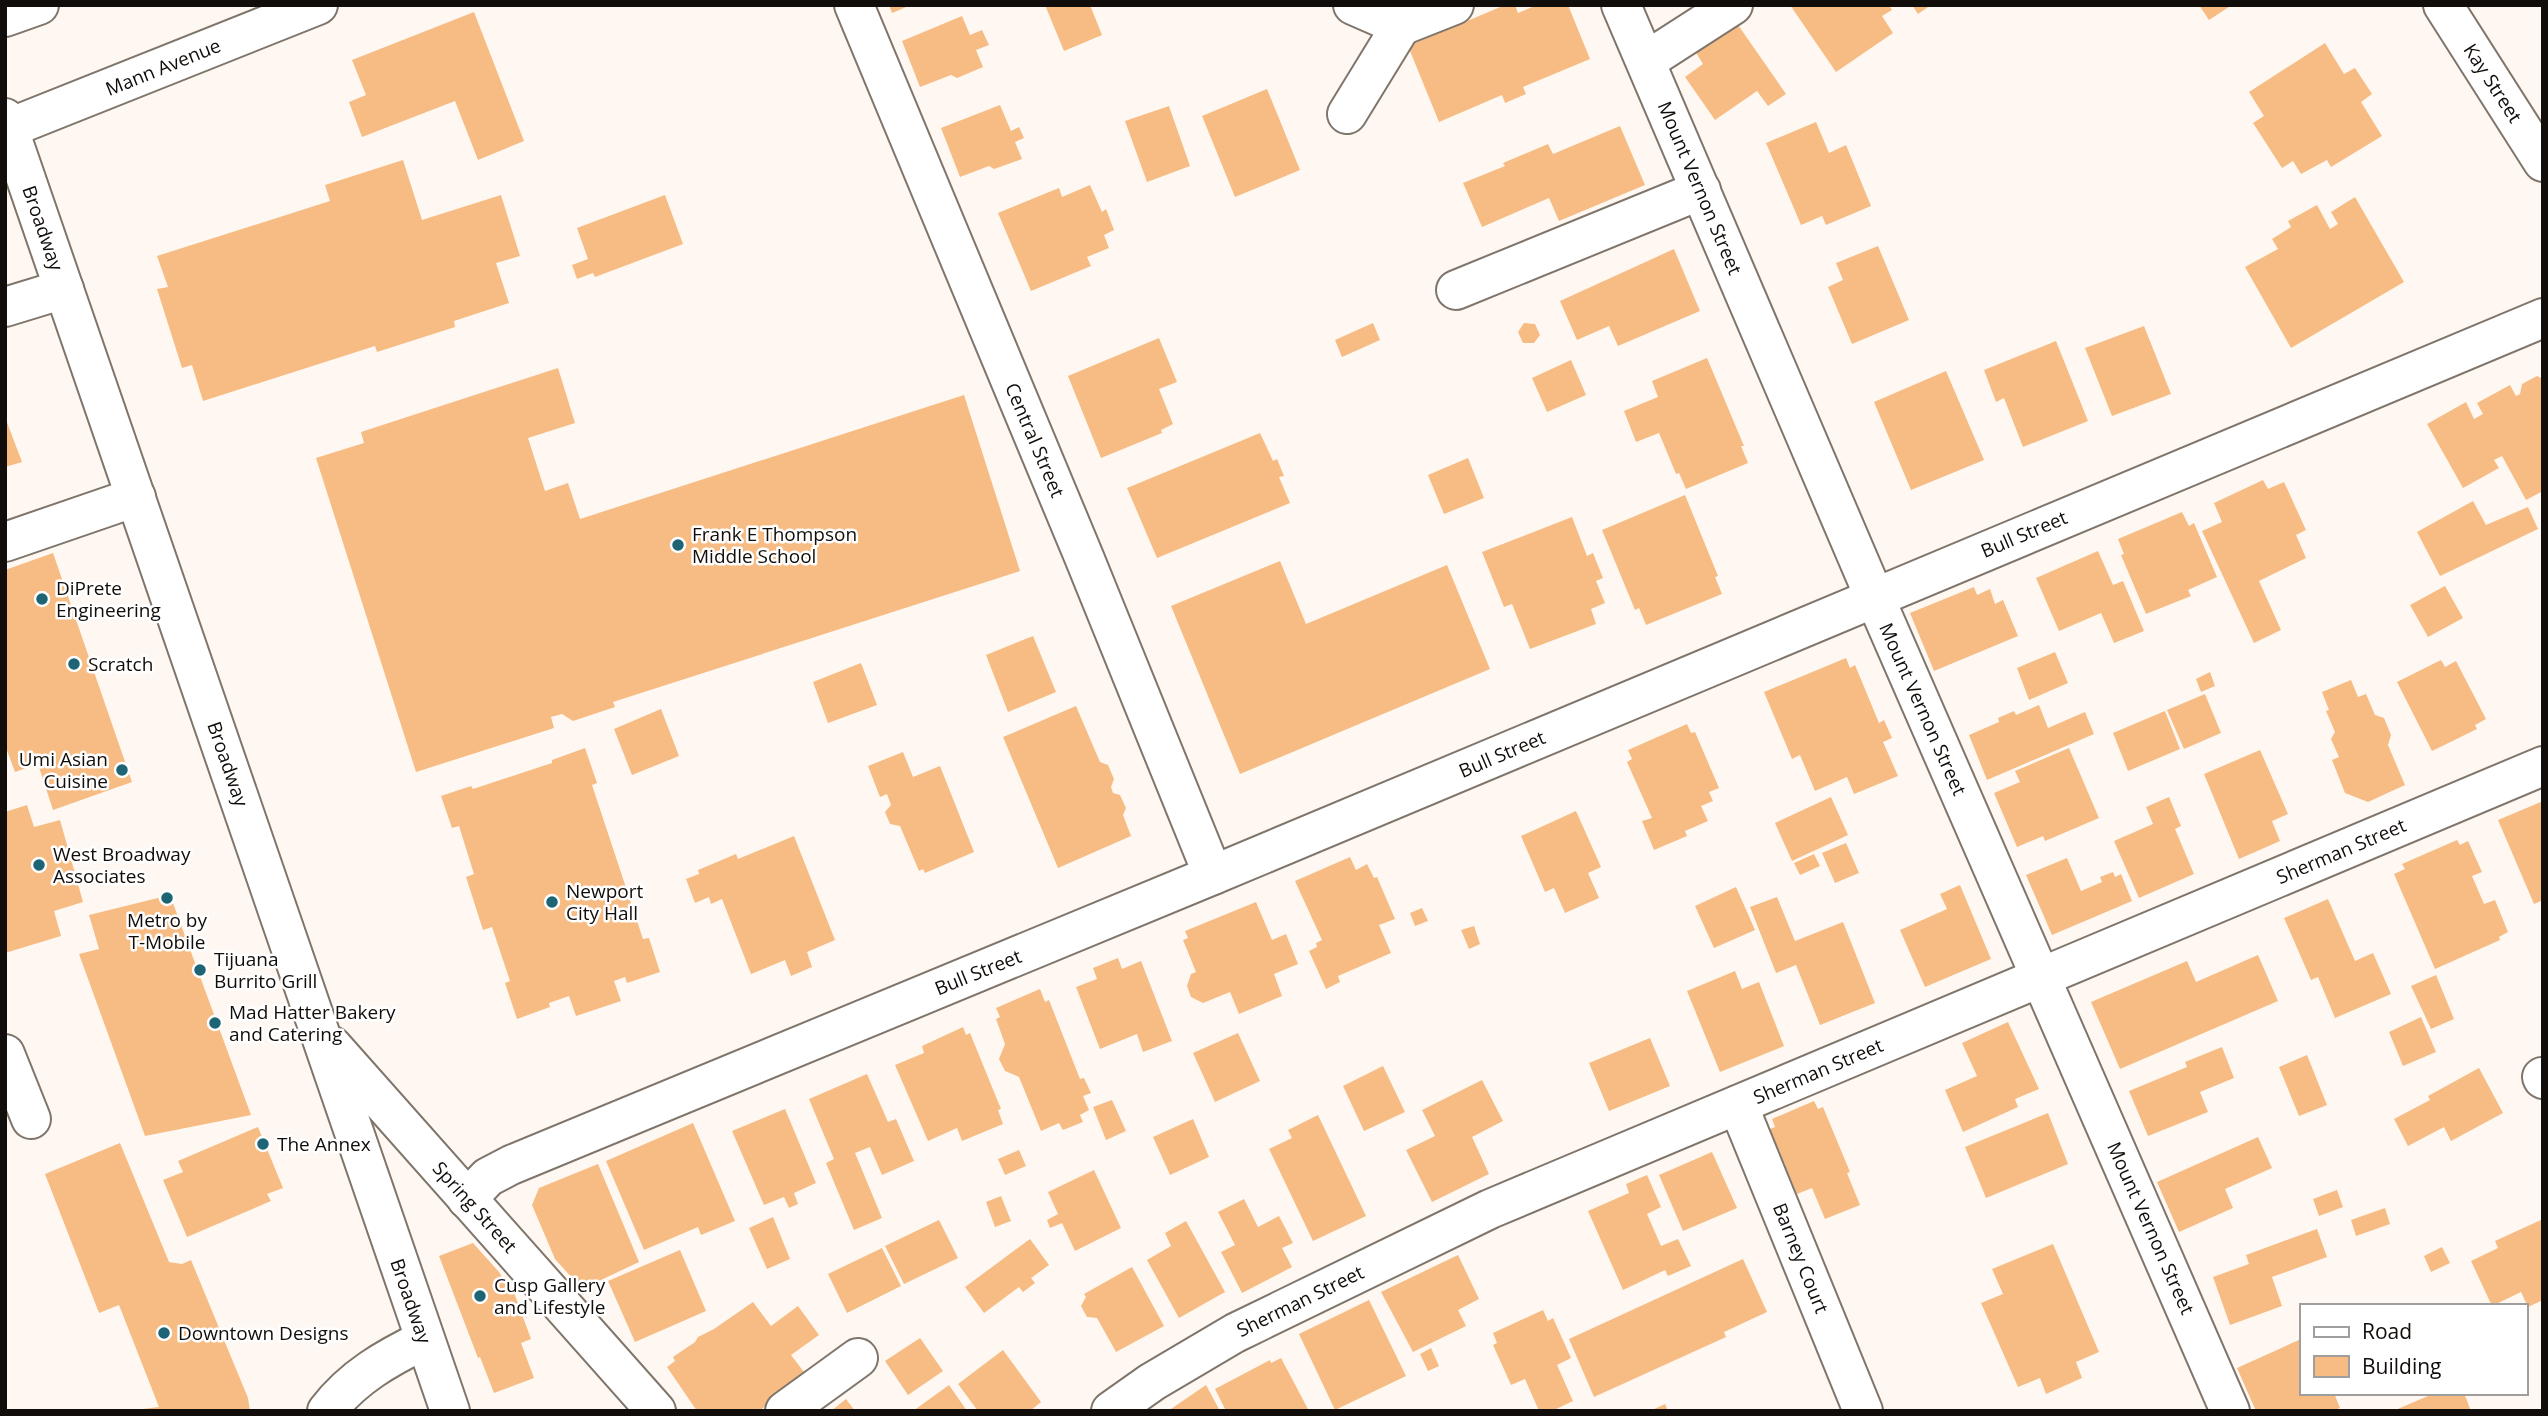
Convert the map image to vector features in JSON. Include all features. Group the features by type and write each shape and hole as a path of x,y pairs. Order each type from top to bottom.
{"street":[{"path":"5,17 39,5"},
{"name":"Mann Avenue","path":"7,123 318,5"},
{"name":"Central Street","path":"853,5 1084,557 1213,875"},
{"path":"1353,5 1401,26"},
{"path":"1347,114 1401,26 1454,5"},
{"name":"Mount Vernon Street","path":"1621,5 1874,596 2230,1411"},
{"path":"1646,61 1733,5"},
{"name":"Kay Street","path":"2442,5 2543,162"},
{"name":"Broadway","path":"7,123 450,1411"},
{"path":"1456,290 1701,190"},
{"path":"5,307 64,289"},
{"name":"Bull Street","path":"467,1199 488,1177 510,1166 2543,318"},
{"path":"5,542 136,497"},
{"name":"Sherman Street","path":"1111,1411 1152,1382 1235,1333 1490,1209 2543,766"},
{"name":"Spring Street","path":"322,1035 656,1411"},
{"path":"5,1054 31,1119"},
{"name":"Barney Court","path":"1738,1105 1863,1411"},
{"path":"327,1411 336,1399 365,1373 424,1340"},
{"path":"785,1411 858,1358"}],"building":[{"path":"889,5 911,5 892,13"},
{"path":"1045,5 1090,5 1102,35 1064,51"},
{"path":"1505,5 1515,5 1518,13 1537,5 1568,5 1590,59 1523,87 1526,94 1505,103 1502,95 1439,122 1408,46"},
{"path":"1790,5 1889,5 1892,10 1882,16 1893,33 1836,72"},
{"path":"1912,5 1931,5 1918,14"},
{"path":"2199,5 2232,5 2209,20"},
{"path":"474,12 524,141 478,160 455,101 362,137 349,102 366,95 352,60"},
{"path":"962,16 970,35 982,30 989,45 976,50 983,67 957,78 951,75 920,87 902,41"},
{"path":"1736,22 1786,94 1768,106 1757,91 1715,120 1685,77 1703,64 1695,51"},
{"path":"2325,43 2344,74 2355,68 2372,94 2361,102 2382,136 2331,167 2327,160 2301,174 2293,161 2282,168 2253,123 2264,116 2249,92"},
{"path":"1267,89 1300,170 1235,197 1202,116"},
{"path":"1000,105 1011,131 1019,127 1024,138 1015,142 1022,159 994,169 989,166 960,177 941,128"},
{"path":"1169,106 1190,166 1147,182 1125,121"},
{"path":"1816,122 1829,153 1846,145 1871,206 1826,225 1822,216 1801,225 1766,143"},
{"path":"1620,126 1645,185 1559,221 1549,198 1482,227 1463,183 1548,144 1553,154"},
{"path":"403,160 422,220 501,195 520,256 496,263 509,303 454,321 455,327 377,352 375,346 203,401 192,365 182,368 157,289 168,287 157,256 330,201 325,185"},
{"path":"1090,185 1102,212 1106,209 1114,230 1104,235 1109,248 1087,257 1091,266 1031,291 998,213 1059,188 1062,197"},
{"path":"665,195 683,244 595,277 593,273 577,279 572,265 588,259 577,228"},
{"path":"2355,197 2404,282 2291,348 2245,267 2278,249 2272,239 2291,227 2288,221 2317,205 2330,229 2338,224 2331,212"},
{"path":"1878,246 1909,320 1852,344 1828,287 1843,280 1836,263"},
{"path":"1674,249 1700,311 1618,346 1609,326 1577,340 1560,301"},
{"path":"1373,323 1380,340 1342,357 1335,340"},
{"path":"1524,323 1535,324 1540,335 1534,343 1523,343 1518,332"},
{"path":"2144,326 2171,394 2112,416 2085,348"},
{"path":"1159,338 1177,382 1159,389 1173,424 1161,430 1162,433 1101,458 1068,376"},
{"path":"2056,341 2088,421 2023,447 2004,398 1996,402 1984,370"},
{"path":"1707,358 1744,446 1741,446 1748,463 1686,489 1679,473 1676,474 1659,433 1636,442 1624,411 1658,397 1652,381"},
{"path":"1571,360 1586,395 1547,412 1532,378"},
{"name":"Frank E Thompson Middle School","path":"558,368 575,423 528,438 545,491 568,483 580,519 964,395 1020,571 613,702 615,707 573,721 562,714 551,717 554,728 416,772 316,458 364,443 361,432"},
{"path":"1946,371 1984,460 1911,490 1874,402"},
{"path":"2537,376 2543,379 2543,491 2526,500 2502,456 2494,460 2499,468 2463,488 2427,424 2466,402 2474,419 2483,414 2477,403 2510,385 2516,396 2520,394 2522,384"},
{"path":"5,417 22,462 5,467"},
{"path":"1260,433 1273,461 1277,459 1284,476 1279,477 1290,503 1157,558 1127,488"},
{"path":"1468,458 1484,498 1444,514 1428,475"},
{"path":"2263,480 2268,489 2284,482 2306,530 2296,535 2306,558 2259,581 2281,630 2254,643 2202,531 2222,522 2214,503"},
{"path":"1685,495 1718,576 1715,577 1722,594 1646,625 1639,608 1635,610 1602,530"},
{"path":"2473,501 2486,525 2528,507 2538,529 2440,576 2417,532"},
{"path":"2182,512 2189,526 2194,523 2217,577 2188,590 2191,596 2146,614 2121,555 2124,554 2118,539"},
{"path":"1572,517 1587,556 1593,553 1603,578 1596,581 1605,603 1591,609 1596,624 1530,649 1512,604 1504,607 1482,552"},
{"path":"2098,551 2113,585 2123,581 2144,631 2114,643 2101,613 2059,631 2036,578"},
{"path":"53,553 132,782 53,810 38,764 15,772 5,745 5,570"},
{"path":"1280,561 1306,624 1447,565 1490,669 1240,774 1171,606"},
{"path":"2445,586 2463,618 2428,637 2410,605"},
{"path":"1974,587 1977,595 1990,589 1995,604 2003,600 2018,636 1934,671 1910,613"},
{"path":"1033,636 1056,692 1008,712 986,655"},
{"path":"2055,652 2068,683 2029,700 2017,668"},
{"path":"1846,658 1850,668 1855,665 1879,723 1884,720 1892,738 1883,742 1898,776 1854,794 1847,777 1815,791 1800,755 1792,759 1764,692"},
{"path":"2441,660 2445,667 2456,661 2486,719 2475,725 2477,729 2432,751 2397,682"},
{"path":"861,663 877,705 828,723 813,682"},
{"path":"2210,672 2215,686 2201,692 2196,679"},
{"path":"2351,680 2358,697 2366,694 2375,715 2384,718 2391,735 2388,745 2405,785 2368,802 2345,793 2332,760 2339,757 2331,739 2335,732 2322,692"},
{"path":"2205,694 2221,733 2184,749 2167,710"},
{"path":"2039,705 2048,728 2085,712 2094,734 1987,780 1969,735 1999,722 1998,718 2014,711 2016,715"},
{"path":"1076,706 1100,762 1108,765 1114,779 1111,787 1113,793 1120,795 1126,808 1123,815 1131,836 1058,868 1003,737"},
{"path":"661,709 679,756 632,775 614,729"},
{"path":"2165,711 2180,749 2128,771 2113,733"},
{"path":"1687,724 1691,733 1695,732 1719,788 1709,792 1713,801 1701,806 1708,821 1685,831 1687,836 1654,850 1642,821 1652,818 1627,762 1632,759 1628,750"},
{"name":"Newport City Hall","path":"585,748 597,783 592,785 643,939 649,938 660,972 627,983 625,977 614,981 621,1001 576,1016 569,996 549,1003 550,1007 517,1019 505,983 510,981 492,927 483,930 466,877 474,874 459,826 452,828 441,796 471,786 473,789 552,763 552,760"},
{"path":"2069,748 2099,818 2045,841 2043,836 2017,847 1994,793 2020,782 2015,771"},
{"path":"2260,750 2288,814 2272,821 2280,841 2239,859 2204,774"},
{"path":"903,752 913,777 940,766 974,852 925,873 923,869 919,871 900,826 890,824 885,812 891,805 887,794 880,797 868,766"},
{"path":"1831,797 1848,835 1792,861 1775,823"},
{"path":"2169,797 2181,826 2175,829 2194,874 2139,898 2114,841 2153,824 2146,807"},
{"path":"2543,801 2543,900 2534,904 2498,820"},
{"name":"West Broadway Associates","path":"27,805 34,827 60,820 83,902 54,911 61,936 5,953 5,812"},
{"path":"1576,811 1601,867 1588,873 1599,898 1565,913 1554,888 1545,892 1521,836"},
{"path":"794,836 835,940 807,952 812,967 791,976 785,960 751,974 722,899 711,904 709,897 695,903 686,879 699,874 698,870 736,854 738,859"},
{"path":"2457,840 2460,845 2468,841 2482,872 2472,876 2484,904 2495,900 2508,932 2499,937 2500,940 2435,969 2394,874 2405,869 2402,864"},
{"path":"1846,843 1859,873 1835,883 1822,853"},
{"path":"1814,854 1820,866 1800,875 1794,863"},
{"path":"1350,857 1356,870 1367,864 1374,878 1377,877 1395,919 1379,925 1391,953 1338,976 1340,982 1326,989 1309,951 1317,947 1316,943 1322,940 1295,881"},
{"path":"2067,858 2081,891 2102,882 2100,877 2113,872 2115,877 2121,874 2132,901 2052,935 2026,875"},
{"path":"1960,885 1991,959 1925,987 1900,930 1947,909 1940,894"},
{"path":"1736,887 1755,930 1714,948 1695,906"},
{"path":"170,895 251,1115 145,1136 79,954 99,949 89,915"},
{"path":"1777,897 1795,941 1843,922 1875,1003 1820,1025 1796,965 1776,973 1750,907"},
{"path":"2328,899 2355,961 2373,953 2391,994 2335,1018 2318,977 2311,980 2284,918"},
{"path":"1256,902 1272,940 1286,934 1298,964 1274,974 1282,996 1239,1014 1230,992 1203,1003 1191,997 1187,986 1191,974 1196,972 1183,940 1188,938 1185,931"},
{"path":"1422,908 1428,921 1415,926 1410,913"},
{"path":"1474,926 1480,944 1469,949 1461,930"},
{"path":"2258,955 2278,1001 2120,1069 2091,1002 2187,961 2196,982"},
{"path":"1118,958 1122,969 1141,961 1172,1041 1143,1052 1137,1034 1100,1049 1076,987 1097,979 1093,968"},
{"path":"1735,971 1742,989 1759,982 1784,1046 1720,1072 1687,991"},
{"path":"2436,975 2454,1019 2431,1029 2411,986"},
{"path":"1040,989 1045,1002 1049,1000 1080,1079 1084,1078 1091,1093 1083,1096 1089,1110 1080,1115 1083,1122 1063,1130 1059,1123 1041,1131 1019,1077 1005,1071 999,1059 1005,1044 996,1019 1000,1017 996,1008"},
{"path":"2421,1017 2436,1052 2403,1066 2389,1032"},
{"path":"2008,1022 2039,1089 2015,1099 2018,1107 1963,1132 1945,1090 1977,1076 1962,1043"},
{"path":"963,1027 966,1035 970,1033 1001,1109 998,1110 1003,1124 962,1141 957,1128 928,1141 895,1065 924,1053 922,1046"},
{"path":"1238,1033 1260,1081 1215,1102 1193,1053"},
{"path":"1650,1038 1670,1086 1609,1111 1589,1063"},
{"path":"2222,1047 2234,1078 2200,1092 2208,1112 2148,1136 2129,1091 2187,1067 2185,1062"},
{"path":"2307,1055 2327,1105 2299,1116 2279,1067"},
{"path":"1383,1066 1405,1112 1364,1131 1343,1086"},
{"path":"2479,1068 2503,1113 2451,1141 2444,1127 2408,1146 2394,1119 2430,1100 2428,1096"},
{"path":"867,1074 888,1122 896,1119 914,1161 882,1175 870,1147 855,1153 882,1218 854,1230 826,1163 834,1159 809,1099"},
{"path":"1482,1080 1503,1121 1472,1137 1489,1174 1432,1202 1406,1150 1435,1136 1422,1110"},
{"path":"1112,1100 1126,1131 1106,1140 1093,1107"},
{"path":"1814,1101 1818,1109 1823,1107 1850,1172 1847,1173 1860,1205 1825,1219 1812,1188 1797,1194 1770,1129 1775,1127 1772,1119"},
{"path":"785,1109 816,1183 794,1193 798,1204 789,1208 784,1197 764,1205 732,1131"},
{"path":"2048,1113 2068,1164 1986,1198 1965,1147"},
{"path":"1318,1115 1366,1216 1313,1241 1269,1149 1292,1138 1288,1130"},
{"path":"1193,1119 1209,1157 1170,1175 1153,1137"},
{"path":"693,1123 735,1221 701,1235 698,1227 644,1250 606,1161"},
{"path":"258,1127 283,1188 267,1194 271,1201 187,1237 163,1180 183,1172 178,1161"},
{"path":"2258,1137 2272,1168 2225,1189 2233,1208 2179,1232 2157,1182"},
{"path":"120,1143 169,1262 182,1264 191,1260 248,1398 250,1411 143,1411 159,1407 119,1305 99,1313 45,1174"},
{"path":"1019,1150 1026,1166 1005,1175 998,1159"},
{"path":"1712,1152 1737,1208 1683,1231 1659,1175"},
{"path":"598,1164 639,1262 582,1289 555,1259 532,1205 539,1188"},
{"path":"1094,1170 1121,1228 1075,1251 1062,1223 1050,1228 1047,1220 1058,1214 1048,1192"},
{"path":"1647,1175 1661,1207 1647,1214 1661,1246 1678,1239 1691,1266 1668,1276 1665,1270 1623,1290 1588,1211 1629,1193 1626,1184"},
{"path":"2337,1190 2343,1207 2319,1216 2313,1199"},
{"path":"1001,1196 1011,1221 995,1227 986,1202"},
{"path":"1244,1199 1258,1227 1279,1216 1293,1243 1282,1248 1292,1267 1242,1293 1221,1252 1235,1245 1218,1212"},
{"path":"2385,1208 2390,1224 2356,1236 2351,1220"},
{"path":"773,1217 790,1259 767,1269 749,1228"},
{"path":"2543,1219 2543,1300 2528,1307 2521,1292 2491,1304 2471,1261 2498,1248 2495,1241"},
{"path":"939,1220 958,1258 904,1284 885,1246"},
{"path":"1186,1221 1225,1292 1179,1318 1147,1260 1171,1246 1165,1233"},
{"path":"2317,1229 2327,1257 2272,1277 2282,1306 2230,1325 2213,1277 2249,1264 2246,1255"},
{"path":"1030,1239 1049,1265 1031,1278 1035,1283 1023,1292 1019,1287 984,1313 965,1287"},
{"path":"473,1243 499,1272 509,1288 512,1287 531,1339 521,1343 534,1378 494,1393 439,1256"},
{"path":"2053,1244 2099,1352 2076,1362 2082,1378 2046,1394 2040,1378 2018,1387 1981,1303 2003,1294 1992,1269"},
{"path":"2442,1247 2450,1263 2431,1272 2424,1256"},
{"path":"882,1248 901,1286 847,1313 828,1274"},
{"path":"680,1250 706,1311 635,1342 608,1281"},
{"path":"1458,1255 1479,1299 1458,1310 1466,1326 1413,1352 1381,1292"},
{"path":"1743,1259 1767,1312 1724,1332 1726,1337 1594,1397 1569,1339"},
{"path":"1132,1267 1164,1326 1116,1352 1097,1318 1087,1317 1081,1306 1086,1297 1084,1294"},
{"path":"1369,1300 1406,1376 1335,1410 1299,1334"},
{"path":"753,1302 771,1326 798,1306 819,1335 791,1355 807,1376 759,1411 697,1411 667,1367 675,1361 673,1357 698,1337"},
{"path":"1543,1310 1548,1321 1553,1318 1571,1358 1557,1365 1573,1401 1552,1411 1539,1411 1525,1379 1511,1385 1493,1345 1497,1343 1493,1333"},
{"path":"920,1338 943,1371 908,1395 885,1361"},
{"path":"2300,1339 2300,1395 2335,1395 2340,1408 2333,1411 2256,1411 2237,1368"},
{"path":"1431,1348 1439,1366 1428,1371 1420,1354"},
{"path":"1003,1350 1041,1402 1030,1411 978,1411 958,1384"},
{"path":"1281,1358 1309,1411 1226,1411 1215,1389 1270,1360 1271,1363"},
{"path":"949,1385 967,1411 913,1411"},
{"path":"1206,1385 1220,1411 1168,1411"},
{"path":"2430,1395 2465,1395 2471,1411 2393,1411"},
{"path":"846,1399 855,1411 831,1411"},
{"path":"1665,1404 1668,1411 1650,1411"}],"place":[{"name":"Frank E Thompson Middle School","path":"678,545"},
{"name":"DiPrete Engineering","path":"42,599"},
{"name":"Scratch","path":"74,664"},
{"name":"Umi Asian Cuisine","path":"122,770"},
{"name":"West Broadway Associates","path":"39,865"},
{"name":"Metro by T-Mobile","path":"167,898"},
{"name":"Newport City Hall","path":"552,902"},
{"name":"Tijuana Burrito Grill","path":"200,970"},
{"name":"Mad Hatter Bakery and Catering","path":"215,1023"},
{"name":"The Annex","path":"263,1144"},
{"name":"Cusp Gallery and Lifestyle","path":"480,1296"},
{"name":"Downtown Designs","path":"164,1333"}]}
